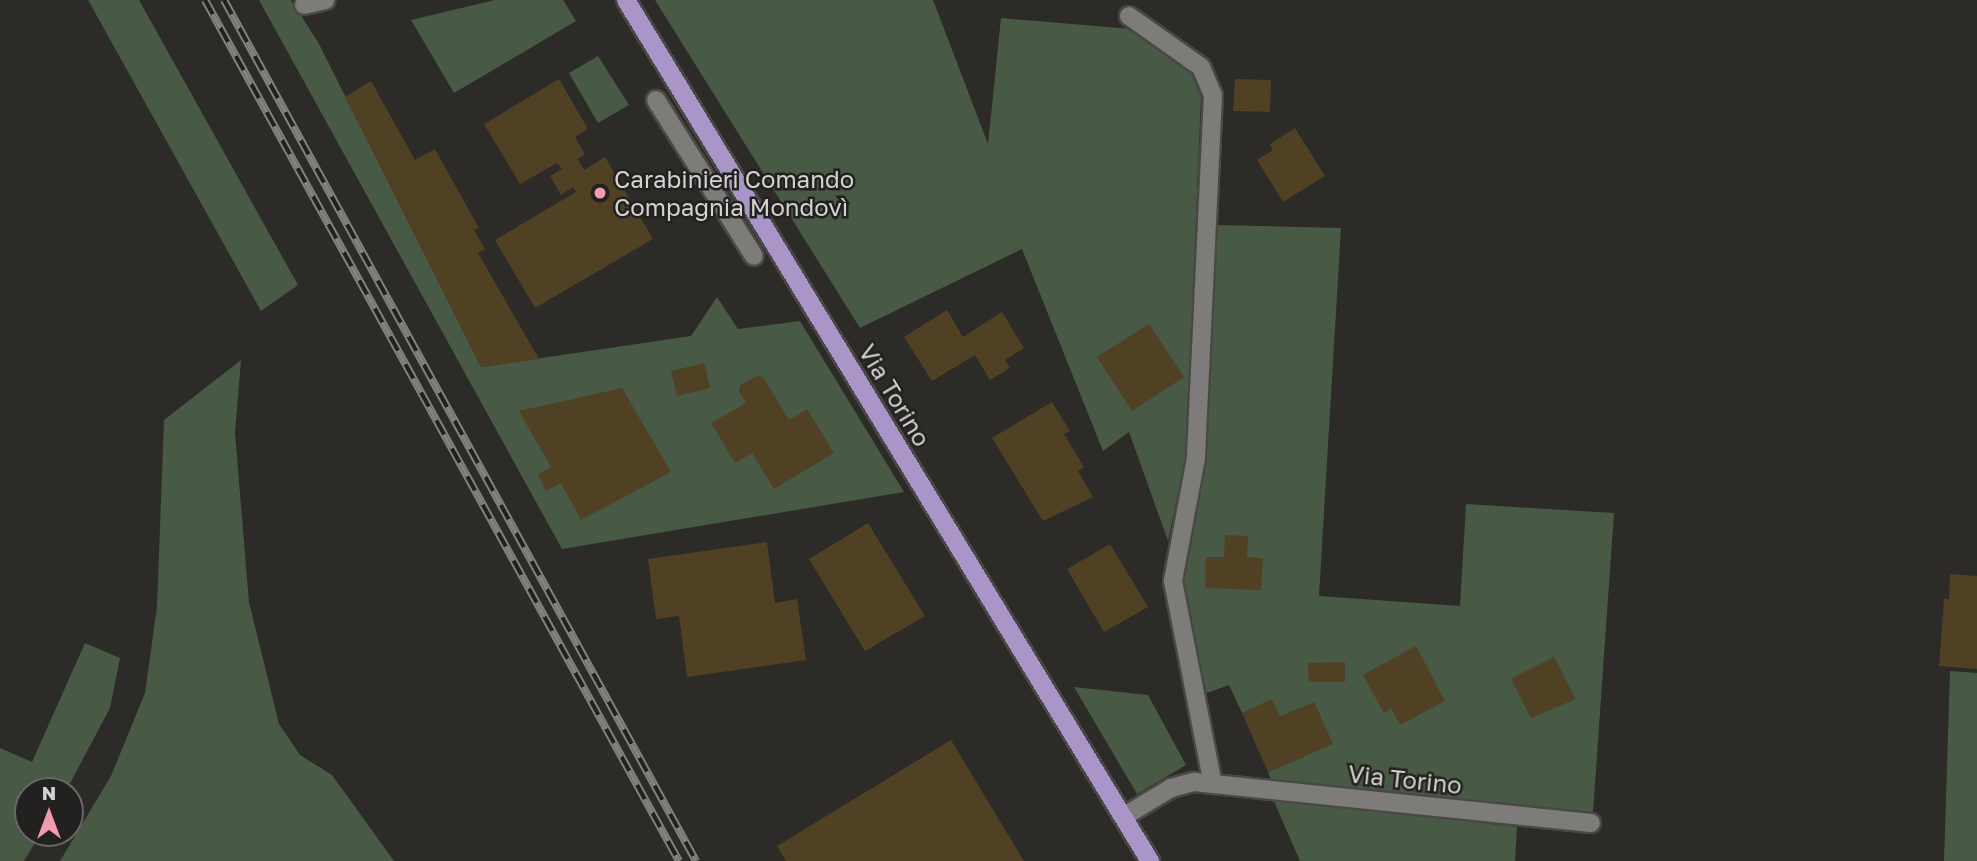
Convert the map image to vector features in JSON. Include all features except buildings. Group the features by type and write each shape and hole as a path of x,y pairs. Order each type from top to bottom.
{"main road":[{"name":"Via Torino","path":"626,0 1150,861"}],"street":[{"path":"304,5 325,0"},
{"path":"1129,16 1201,67 1213,96 1196,458 1173,581 1213,784"},
{"path":"656,100 754,256"},
{"name":"Via Torino","path":"1123,817 1181,784 1213,784 1591,823"}],"green space":[{"path":"88,0 139,0 298,285 261,311"},
{"path":"259,0 291,0 318,42 481,367 691,336 717,297 738,329 800,321 904,492 562,549"},
{"path":"495,0 563,0 576,21 454,93 411,20"},
{"path":"655,0 933,0 988,144 1001,18 1131,29 1191,73 1201,97 1186,456 1168,541 1129,432 1103,451 1022,249 860,328"},
{"path":"598,56 629,105 598,123 569,73"},
{"path":"1216,225 1341,228 1319,596 1460,606 1466,504 1614,513 1593,812 1271,780 1268,772 1332,744 1317,709 1310,712 1307,705 1280,717 1272,700 1242,713 1229,685 1204,694 1181,579 1206,459"},
{"path":"241,360 235,433 249,602 279,724 300,755 332,775 394,861 60,861 68,847 84,847 84,821 111,776 145,693 157,607 164,420"},
{"path":"85,643 120,658 110,708 73,777 14,777 14,847 32,847 24,861 0,861 0,748 32,762"},
{"path":"1950,671 1977,673 1977,861 1944,861"},
{"path":"1074,687 1148,695 1186,765 1137,794"},
{"path":"1273,799 1517,827 1515,861 1300,861"}],"railway":[{"path":"205,0 679,861"},
{"path":"224,0 696,861"}],"place":[{"name":"Carabinieri Comando Compagnia Mondovì","path":"600,193"}]}
